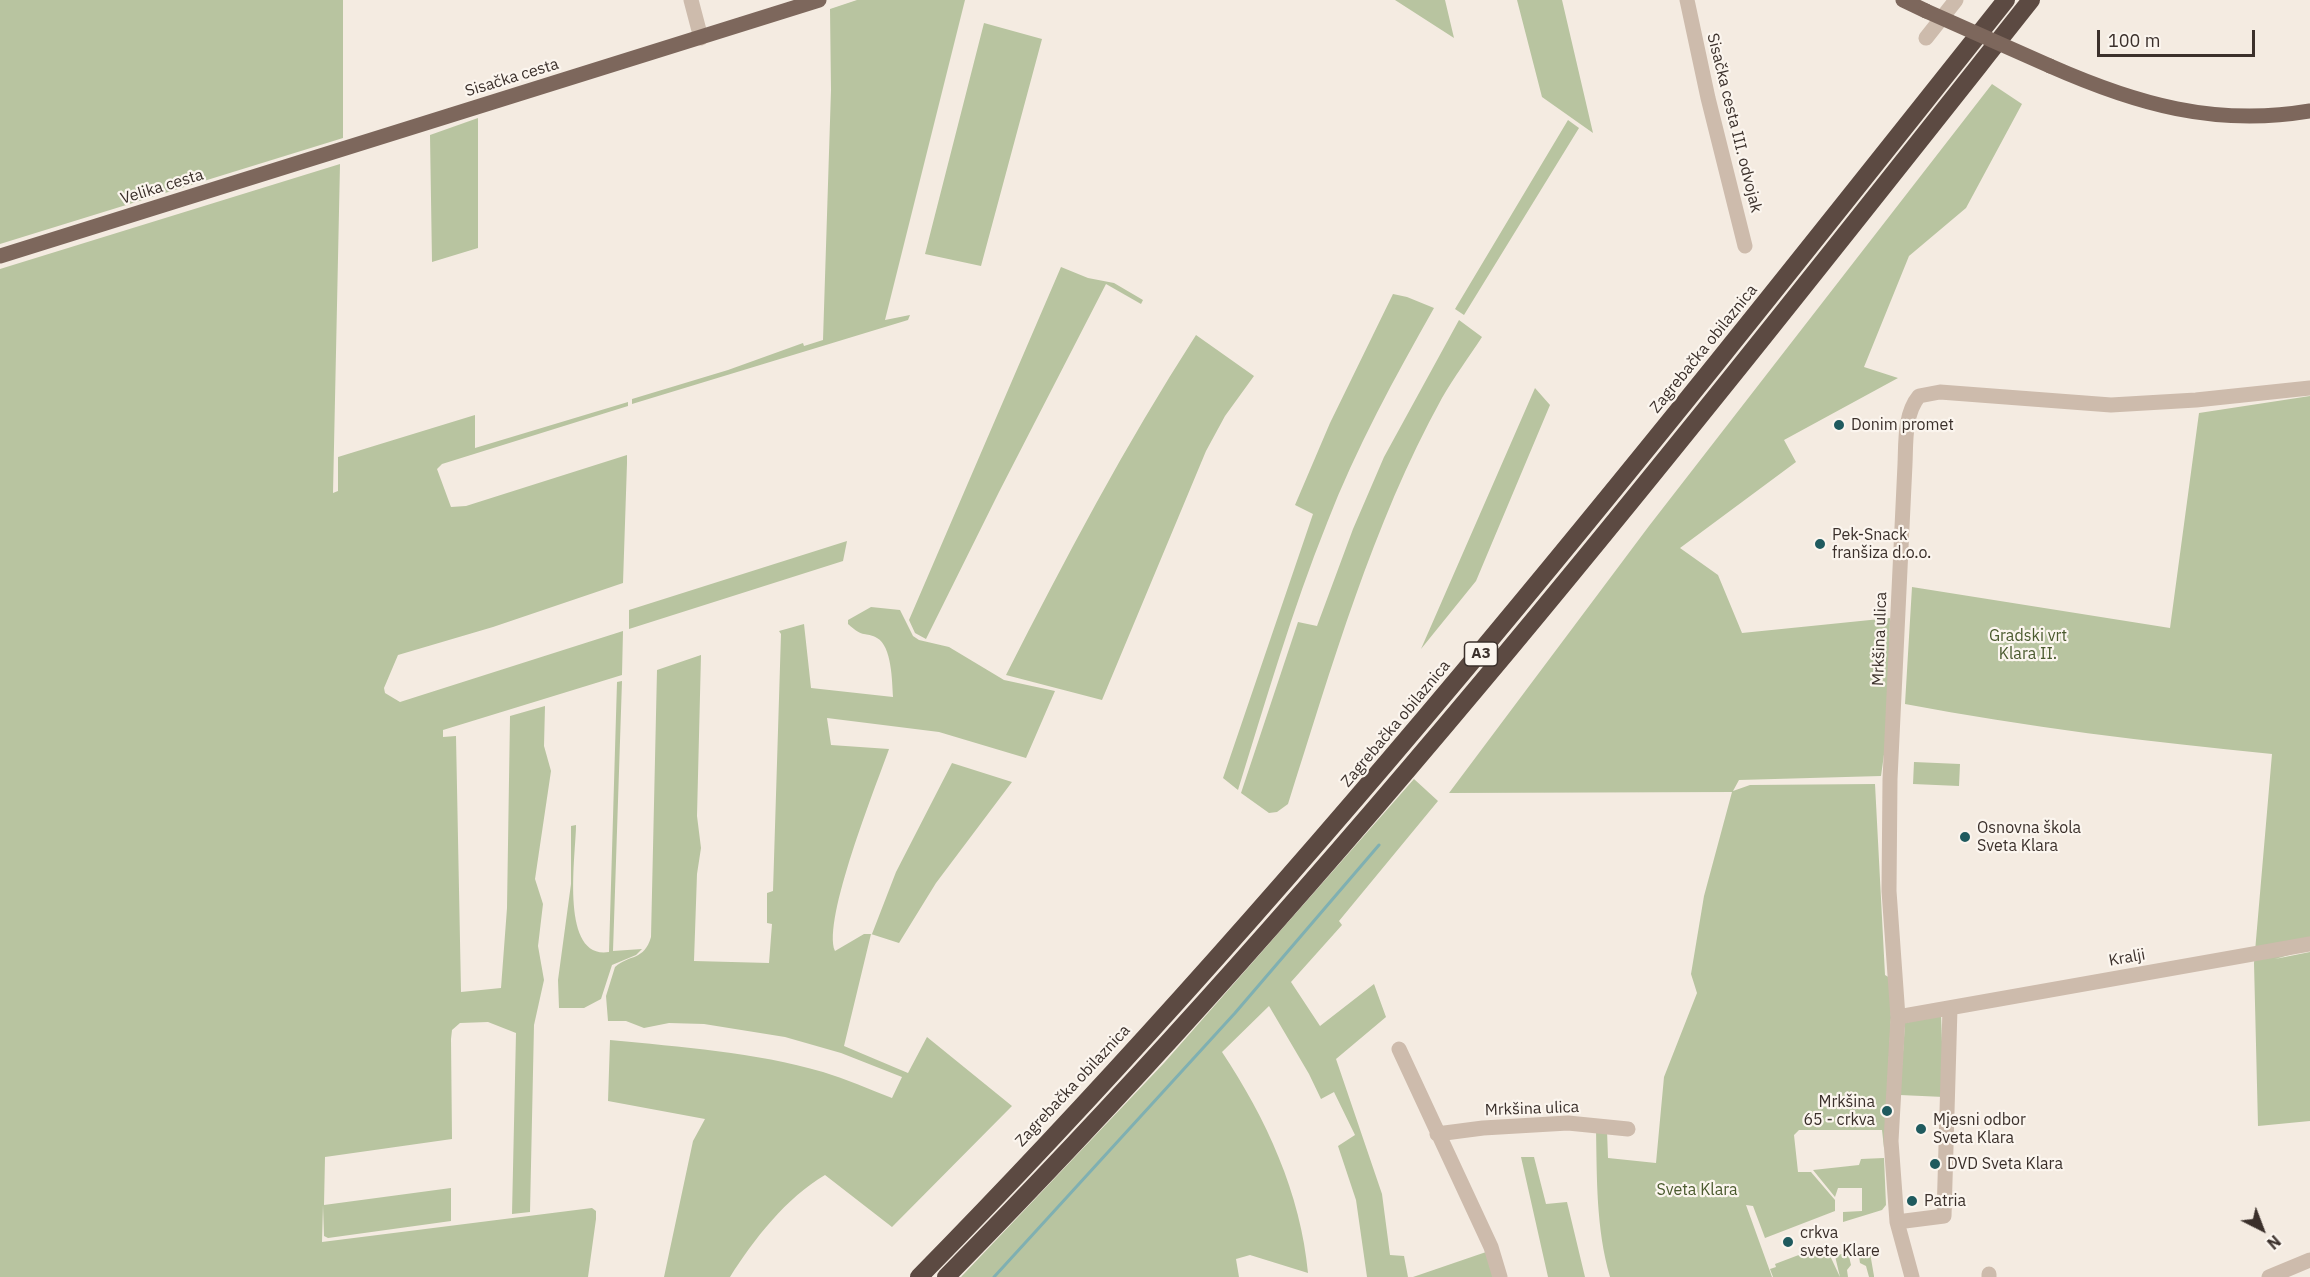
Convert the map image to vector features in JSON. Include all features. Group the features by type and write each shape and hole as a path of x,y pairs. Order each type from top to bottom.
{"highway":[{"name":"Zagrebačka obilaznica","path":"919,1277 1187,992 1466,672 1635,467 2006,0"},
{"name":"A3","path":"946,1277 1203,1003 1480,684 1649,479 2031,0"}],"main road":[{"name":"Sisačka cesta","path":"334,152 819,0"},
{"path":"1903,0 2122,96 2170,109 2241,116 2285,115 2310,111"},
{"name":"Velika cesta","path":"0,256 334,152"}],"street":[{"path":"691,0 701,38"},
{"path":"1926,38 1956,0"},
{"name":"Sisačka cesta III. odvojak","path":"1690,3 1708,98 1745,246"},
{"name":"Mrkšina ulica","path":"1912,1277 1897,1221 1891,1142 1898,1017 1889,891 1890,780 1905,455 1907,428 1916,400 1926,394 1940,392 2111,405 2196,400 2310,388"},
{"name":"Kralji","path":"1898,1017 2310,944"},
{"path":"1897,1221 1944,1216 1950,1008"},
{"path":"1399,1049 1491,1246 1500,1277"},
{"name":"Mrkšina ulica","path":"1437,1134 1483,1128 1568,1123 1628,1129"},
{"path":"2269,1277 2310,1260"}],"green space":[{"path":"0,0 343,0 343,138 0,244"},
{"path":"857,0 965,0 885,320 910,315 908,320 632,404 632,399 728,370 803,343 804,346 823,340 831,90 830,9"},
{"path":"1395,0 1445,0 1454,38"},
{"path":"1517,0 1562,0 1593,133 1542,97"},
{"path":"984,23 1042,39 981,266 925,254"},
{"name":"Sveta Klara","path":"1992,84 2022,104 1966,208 1909,256 1864,367 1898,378 1784,440 1796,462 1680,548 1718,575 1742,633 1890,618 1888,726 1881,776 1739,780 1733,791 1750,785 1875,784 1885,975 1890,978 1891,1018 1884,1148 1882,1130 1799,1130 1794,1135 1798,1172 1811,1172 1835,1200 1835,1211 1765,1238 1753,1206 1746,1205 1772,1277 1610,1277 1600,1222 1596,1129 1607,1130 1608,1158 1656,1163 1664,1077 1697,993 1691,974 1704,896 1732,792 1449,793 1649,526"},
{"path":"478,118 478,248 432,262 430,135"},
{"path":"1568,120 1579,128 1464,315 1455,309"},
{"path":"340,164 333,493 338,491 338,457 475,415 475,448 628,402 628,406 442,464 437,469 451,507 466,506 627,455 623,583 493,627 398,655 384,688 385,693 400,702 623,631 622,675 443,730 443,737 456,736 461,992 501,988 507,908 510,716 545,706 544,746 551,771 535,879 543,904 538,946 544,980 534,1025 530,1212 512,1214 516,1033 488,1022 460,1023 452,1030 451,1039 452,1139 325,1157 324,1205 451,1188 451,1221 328,1238 324,1236 323,1205 322,1242 592,1208 596,1211 596,1219 588,1277 0,1277 0,269"},
{"path":"1061,267 1088,278 1114,283 1143,300 1141,304 1106,284 926,639 915,633 909,620"},
{"path":"1393,294 1434,308 1377,413 1338,495 1291,622 1238,790 1223,778 1313,514 1295,505 1330,423"},
{"path":"1459,320 1482,337 1442,398 1417,446 1355,597 1288,804 1277,812 1269,813 1241,793 1298,622 1317,626 1353,529 1384,457"},
{"path":"1196,335 1254,376 1225,416 1206,451 1102,700 1006,675 1096,503"},
{"path":"1535,388 1550,405 1476,581 1421,649"},
{"name":"Gradski vrt Klara II.","path":"2310,396 2310,949 2275,959 2310,952 2310,1121 2258,1126 2254,963 2272,754 2088,733 1905,704 1912,587 2170,628 2199,413"},
{"path":"847,541 843,561 629,629 629,610"},
{"path":"871,607 900,610 913,636 919,640 949,647 1004,680 1055,691 1026,758 939,732 827,718 831,745 889,749 852,852 836,912 833,935 835,951 864,934 871,934 844,1046 908,1073 927,1037 1012,1106 892,1227 825,1175 784,1207 749,1248 730,1277 664,1277 693,1141 705,1119 608,1101 610,1040 718,1051 797,1065 849,1081 892,1098 902,1077 841,1053 785,1037 704,1024 669,1023 644,1028 626,1021 608,1021 606,996 615,967 645,950 651,937 657,670 701,655 697,816 701,848 697,874 694,961 769,963 772,924 767,923 767,893 773,891 781,634 779,631 804,624 811,688 893,697 886,648 877,638 858,632 848,624 848,620"},
{"path":"622,681 613,951 642,949 636,955 612,965 601,999 584,1008 559,1008 558,980 571,884 571,826 576,825 573,880 577,923 583,940 593,950 609,952 617,682"},
{"path":"1914,762 1960,764 1959,786 1913,784"},
{"path":"952,763 1012,782 936,883 899,943 871,934 896,872"},
{"path":"1414,779 1438,801 1339,921 1342,925 1291,982 1320,1026 1374,984 1386,1017 1336,1059 1382,1194 1390,1255 1404,1256 1408,1277 1367,1277 1356,1200 1338,1146 1355,1135 1334,1092 1321,1099 1269,1006 1222,1052 1253,1103 1279,1158 1298,1214 1308,1273 1250,1255 1236,1259 1239,1277 961,1277 1164,1063"},
{"path":"1941,1014 1944,1097 1900,1095 1905,1023"},
{"path":"1521,1157 1534,1157 1546,1204 1567,1202 1585,1277 1548,1277"},
{"path":"1884,1158 1886,1205 1882,1210 1843,1222 1843,1212 1862,1211 1862,1188 1838,1188 1835,1197 1813,1170 1859,1165 1861,1159"},
{"path":"1825,1245 1840,1277 1773,1277 1770,1269 1776,1267 1775,1264"},
{"path":"1869,1247 1874,1277 1869,1277 1866,1266 1860,1263 1858,1250"},
{"path":"1489,1251 1497,1277 1413,1277"},
{"path":"1848,1252 1851,1265 1847,1270 1848,1277 1840,1277 1835,1256"}],"waterway":[{"path":"994,1277 1235,1013 1379,845"}],"place":[{"name":"Donim promet","path":"1839,425"},
{"name":"Pek-Snack franšiza d.o.o.","path":"1820,544"},
{"name":"Osnovna škola Sveta Klara","path":"1965,837"},
{"name":"Mrkšina 65 - crkva","path":"1887,1111"},
{"name":"Mjesni odbor Sveta Klara","path":"1921,1129"},
{"name":"DVD Sveta Klara","path":"1935,1164"},
{"name":"Patria","path":"1912,1201"},
{"name":"crkva svete Klare","path":"1788,1242"}]}
